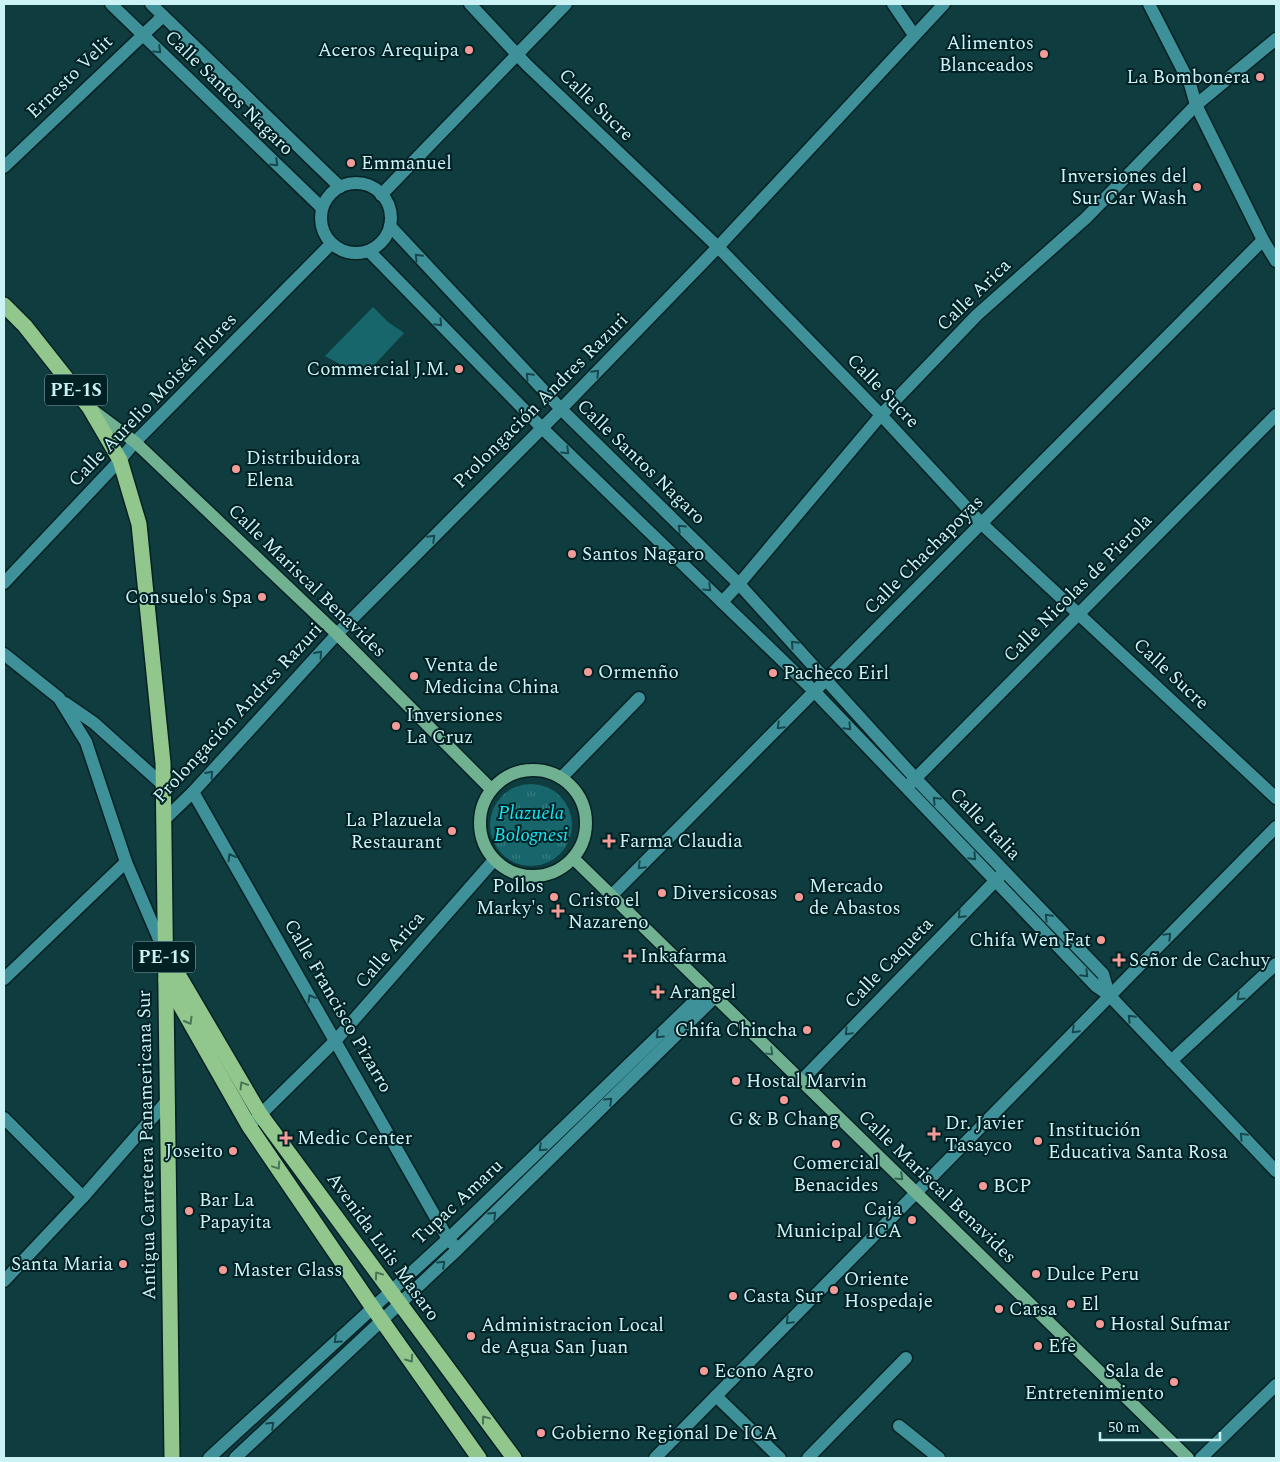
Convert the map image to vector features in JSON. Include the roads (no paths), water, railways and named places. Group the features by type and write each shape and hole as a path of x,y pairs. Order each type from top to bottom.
{"highway":[{"name":"Antigua Carretera Panamericana Sur","path":"4,305 25,326 89,407 120,460 139,524 163,763 172,1458"},
{"name":"Avenida Luis Masaro","path":"164,952 260,1114 514,1458"},
{"path":"165,979 249,1126 480,1458"}],"main road":[{"name":"Calle Mariscal Benavides","path":"89,407 135,442 337,634 491,789"},
{"path":"532,770 547,772 561,778 573,788 582,801 586,816 586,831 582,846 573,858 560,870 543,875 526,876 509,870 494,860 485,848 480,833 480,817 483,802 491,789 503,779 517,772 532,770"},
{"name":"Calle Mariscal Benavides","path":"573,858 1188,1458"}],"street":[{"name":"Calle Santos Nagaro","path":"111,4 322,208"},
{"name":"Calle Santos Nagaro","path":"151,4 340,187"},
{"name":"Calle Sucre","path":"470,4 518,55 718,248 881,415 982,524 1276,798"},
{"path":"381,195 566,4"},
{"path":"893,4 914,35"},
{"name":"Prolongación Andres Razuri","path":"163,821 193,792 337,634 561,410 718,248 944,4"},
{"path":"1149,4 1190,84 1196,105 1263,240 1276,261"},
{"name":"Ernesto Velit","path":"4,166 163,16"},
{"name":"Calle Arica","path":"722,602 881,415 977,315 1086,218 1196,105 1276,39"},
{"path":"349,184 359,184 368,186 381,195 388,206 390,226 386,236 378,245 368,251 358,253 346,252 331,244 322,230 321,219 322,208 332,192 349,184"},
{"name":"Calle Santos Nagaro","path":"390,226 561,410 739,584 827,680"},
{"name":"Calle Chachapoyas","path":"612,896 1263,240"},
{"name":"Calle Aurelio Moisés Flores","path":"4,583 135,442 331,244"},
{"path":"368,251 542,428 814,691"},
{"name":"Calle Nicolas de Pierola","path":"906,787 1276,415"},
{"path":"4,654 94,723 162,784"},
{"name":"Calle Italia","path":"827,680 1096,986 1109,996 1276,1171"},
{"name":"Calle Italia","path":"814,691 906,787 1000,876"},
{"path":"59,698 86,742 126,862 164,952"},
{"path":"561,778 639,698"},
{"name":"Calle Francisco Pizarro","path":"193,792 448,1239 458,1249"},
{"path":"654,1458 1276,827"},
{"name":"Calle Arica","path":"249,1126 336,1040 494,860"},
{"path":"4,979 126,862"},
{"name":"Calle Caqueta","path":"801,1081 1000,876"},
{"path":"1171,1061 1276,964"},
{"name":"Tupac Amaru","path":"235,1458 378,1314 390,1291 711,993"},
{"name":"Tupac Amaru","path":"209,1458 378,1314 400,1303 458,1249 711,993"},
{"path":"4,1282 83,1197 166,1101"},
{"path":"4,1118 83,1197"},
{"path":"808,1458 906,1358"},
{"path":"1201,1458 1276,1385"},
{"path":"716,1396 780,1458"},
{"path":"899,1426 939,1458"}],"place":[{"name":"Aceros Arequipa","path":"469,50"},
{"name":"Alimentos Blanceados","path":"1044,54"},
{"name":"La Bombonera","path":"1260,77"},
{"name":"Emmanuel","path":"351,163"},
{"name":"Inversiones del Sur Car Wash","path":"1197,187"},
{"name":"Commercial J.M.","path":"459,369"},
{"name":"Distribuidora Elena","path":"236,469"},
{"name":"Santos Nagaro","path":"572,554"},
{"name":"Consuelo's Spa","path":"262,597"},
{"name":"Ormenño","path":"588,672"},
{"name":"Pacheco Eirl","path":"773,673"},
{"name":"Venta de Medicina China","path":"414,676"},
{"name":"Inversiones La Cruz","path":"396,726"},
{"name":"La Plazuela Restaurant","path":"452,831"},
{"name":"Farma Claudia","path":"609,841"},
{"name":"Diversicosas","path":"662,893"},
{"name":"Pollos Marky's","path":"554,897"},
{"name":"Mercado de Abastos","path":"799,897"},
{"name":"Cristo el Nazareno","path":"558,911"},
{"name":"Chifa Wen Fat","path":"1101,940"},
{"name":"Inkafarma","path":"630,956"},
{"name":"Señor de Cachuy","path":"1119,960"},
{"name":"Arangel","path":"658,992"},
{"name":"Chifa Chincha","path":"807,1030"},
{"name":"Hostal Marvin","path":"736,1081"},
{"name":"G & B Chang","path":"784,1100"},
{"name":"Dr. Javier Tasayco","path":"934,1134"},
{"name":"Medic Center","path":"286,1138"},
{"name":"Institución Educativa Santa Rosa","path":"1038,1141"},
{"name":"Comercial Benacides","path":"836,1144"},
{"name":"Joseito","path":"233,1151"},
{"name":"BCP","path":"983,1186"},
{"name":"Bar La Papayita","path":"189,1211"},
{"name":"Caja Municipal ICA","path":"912,1220"},
{"name":"Santa Maria","path":"123,1264"},
{"name":"Master Glass","path":"223,1270"},
{"name":"Dulce Peru","path":"1036,1274"},
{"name":"Oriente Hospedaje","path":"834,1290"},
{"name":"Casta Sur","path":"733,1296"},
{"name":"El","path":"1071,1304"},
{"name":"Carsa","path":"999,1309"},
{"name":"Hostal Sufmar","path":"1100,1324"},
{"name":"Administracion Local de Agua San Juan","path":"471,1336"},
{"name":"Efe","path":"1038,1346"},
{"name":"Econo Agro","path":"704,1371"},
{"name":"Sala de Entretenimiento","path":"1174,1382"},
{"name":"Gobierno Regional De ICA","path":"541,1433"}],"park label":[{"name":"Plazuela Bolognesi","path":"531,824"}]}
